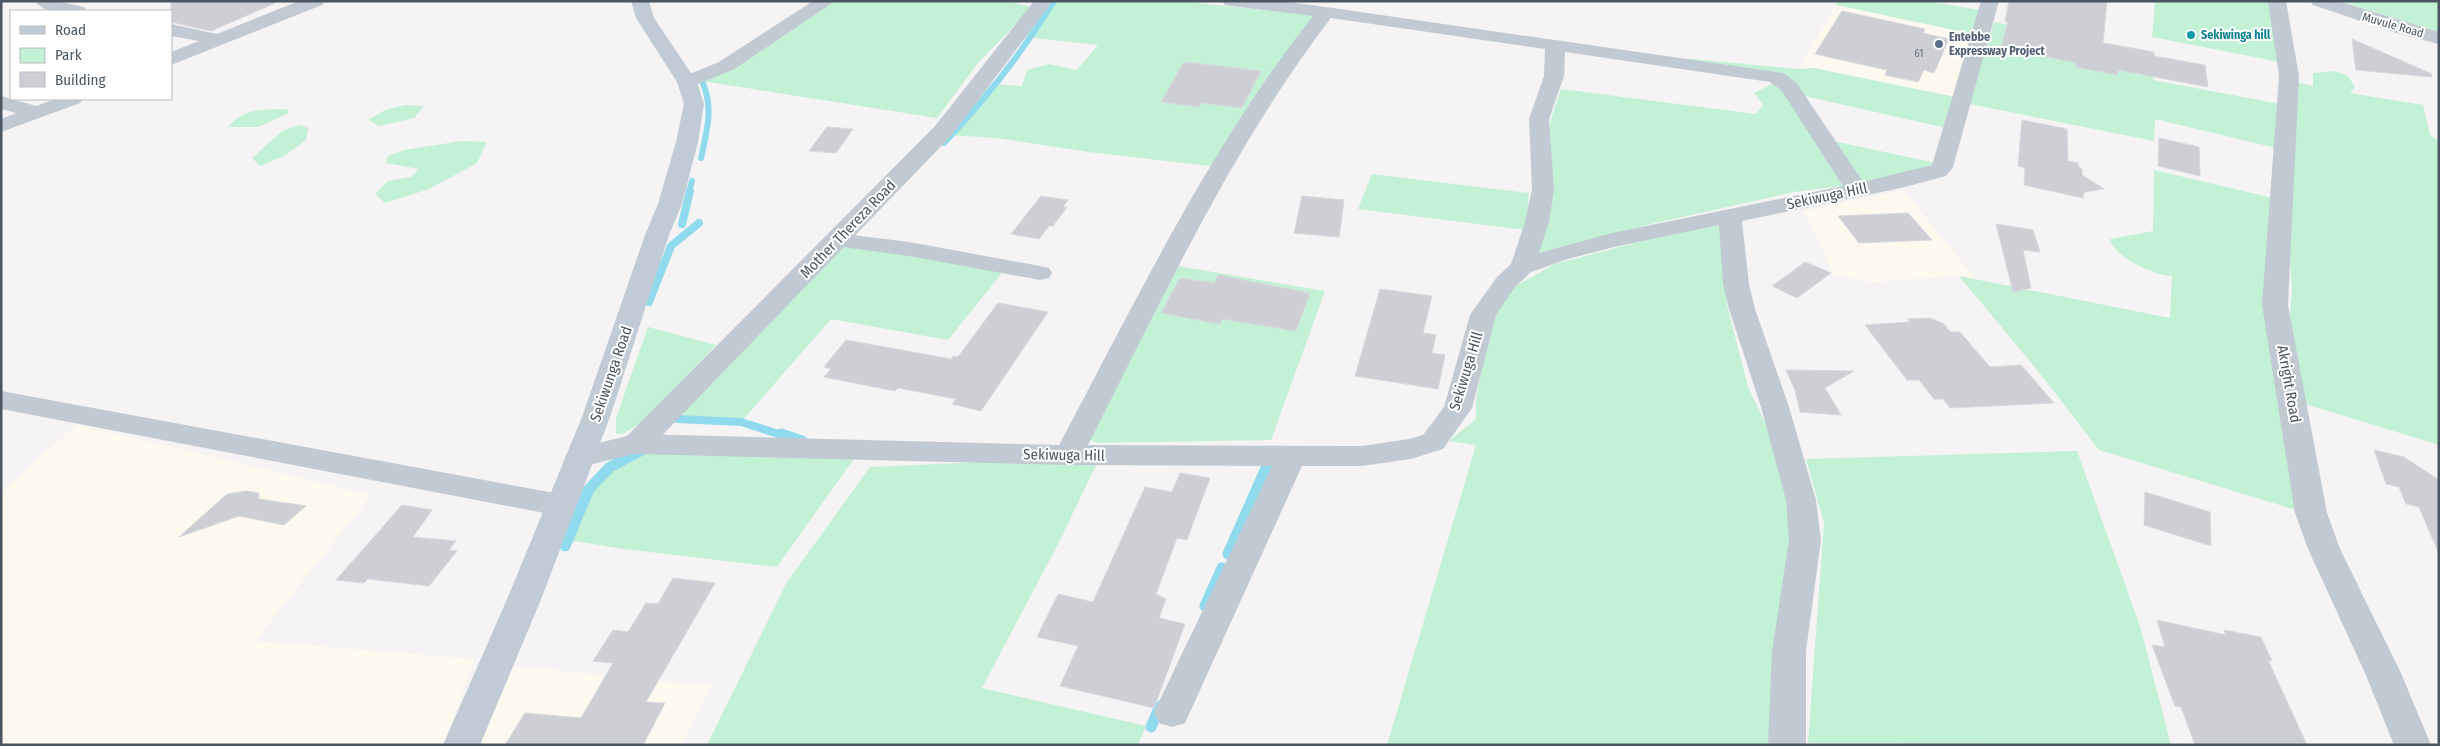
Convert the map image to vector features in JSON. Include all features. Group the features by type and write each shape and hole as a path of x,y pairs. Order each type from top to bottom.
{"main road":[{"name":"Sekiwunga Road","path":"461,745 525,597 596,417 657,235 670,204 687,142 694,104 687,82 645,18 640,1"}],"street":[{"path":"44,1 53,6 73,10"},
{"path":"172,59 316,1"},
{"path":"687,82 726,66 826,1"},
{"name":"Mother Thereza Road","path":"638,444 943,131 1044,1"},
{"path":"1231,1 1326,12 1776,77 1789,86 1856,189"},
{"name":"Sekiwuga Hill","path":"580,457 638,444 1068,455 1362,456 1387,454 1433,442 1458,408 1483,315 1506,282 1522,267 1559,254 1612,240 1932,173 1942,167 1990,1"},
{"name":"Akright Road","path":"2278,1 2288,76 2275,305 2311,513 2324,549 2383,673 2413,745"},
{"name":"Muvule Road","path":"2319,1 2403,29 2439,38"},
{"path":"1068,455 1156,284 1218,174 1284,68 1326,12"},
{"path":"172,30 220,40"},
{"path":"1522,267 1537,222 1543,189 1539,119 1541,108 1557,71 1554,45"},
{"path":"1,126 70,100"},
{"path":"1,102 37,113"},
{"path":"1730,216 1736,284 1742,308 1776,407 1801,500 1805,522 1805,540 1789,651 1786,745"},
{"path":"838,240 909,249 1040,273"},
{"path":"1,400 281,452 380,473 560,505"},
{"path":"1172,712 1292,456"}],"shaded area":[{"path":"1836,5 1973,34 1955,97 1814,68 1799,69"},
{"path":"1903,190 1976,279 1959,276 1873,282 1834,275 1804,211"},
{"path":"77,424 371,495 255,641 475,659 443,745 1,745 1,493"},
{"path":"512,666 712,686 681,745 471,745"}],"green space":[{"path":"833,1 1005,1 1032,7 978,63 937,118 702,81"},
{"path":"1052,1 1179,1 1318,16 1218,167 1089,152 997,138 947,135 990,84 1022,86 1027,70 1049,64 1077,70 1098,45 1025,37"},
{"path":"1838,1 1928,1 1979,10 1973,34 1836,5"},
{"path":"2155,1 2269,2 2280,62 2152,37"},
{"path":"2340,1 2439,1 2439,32"},
{"path":"1994,22 2154,52 2153,80 2280,104 2276,148 2155,119 2154,141 1970,104"},
{"path":"1682,58 1799,69 1814,68 1955,97 1946,128 1796,94 1833,141 1936,163 1909,174 1873,182 1794,192 1651,224 1535,254 1551,157 1550,122 1561,89 1756,114 1763,105 1754,93 1778,81 1772,73"},
{"path":"2336,71 2348,76 2355,87 2350,93 2423,105 2430,135 2439,141 2439,445 2302,403 2289,324 2292,292 2288,221 2296,82 2313,86 2313,73"},
{"path":"405,105 424,106 414,118 380,126 368,120 385,110"},
{"path":"287,109 289,113 258,127 228,127 241,116 248,113 262,110"},
{"path":"299,125 308,128 306,140 284,156 260,166 252,158 282,131"},
{"path":"462,141 487,142 477,163 429,189 385,203 375,194 388,181 411,177 419,169 386,163 388,156 404,150"},
{"path":"2154,170 2273,198 2267,234 2267,291 2296,510 2099,450 2042,376 1959,276 2170,318 2172,276 2156,273 2127,259 2113,246 2110,239 2153,231"},
{"path":"1372,174 1529,193 1526,230 1358,209"},
{"path":"1707,224 1724,227 1726,235 1727,305 1748,387 1776,446 1796,507 1775,745 1387,745 1476,445 1449,441 1476,419 1476,398 1489,330 1509,290 1555,264"},
{"path":"848,236 1006,268 948,340 831,319 741,422 684,416 682,405"},
{"path":"1178,266 1325,291 1271,440 1098,443 1088,439"},
{"path":"648,327 716,345 641,423 623,434 616,434 616,418"},
{"path":"649,446 858,453 777,567 624,549 568,540 589,489 610,467"},
{"path":"2077,451 2140,626 2171,745 1808,743 1824,523 1806,459"},
{"path":"1100,457 1058,544 982,688 1146,726 1138,745 707,745 787,582 870,467"}],"building":[{"path":"171,1 280,1 211,31 172,22"},
{"path":"2009,1 2107,1 2103,43 2154,52 2154,56 2205,65 2208,87 2118,70 2117,75 2076,67 2076,63 2001,47 2008,22 2005,21"},
{"path":"1842,11 1925,29 1923,33 1949,39 1934,73 1924,70 1918,82 1885,75 1887,70 1815,54"},
{"path":"2352,39 2432,74 2431,77 2356,70"},
{"path":"1184,62 1261,71 1242,108 1202,103 1199,107 1161,102"},
{"path":"2022,120 2067,129 2068,161 2078,163 2078,166 2082,169 2082,175 2104,189 2084,192 2083,198 2024,185 2025,168 2018,166"},
{"path":"827,127 853,129 836,153 809,151"},
{"path":"2159,138 2199,147 2200,176 2158,166"},
{"path":"1041,196 1068,200 1063,207 1067,207 1053,226 1049,226 1039,239 1011,234"},
{"path":"1302,196 1344,200 1339,237 1294,233"},
{"path":"1908,213 1932,240 1859,243 1838,216"},
{"path":"1996,224 2033,230 2040,252 2023,250 2031,288 2013,292"},
{"path":"1805,262 1831,273 1797,298 1772,286"},
{"path":"1218,275 1310,293 1296,331 1222,319 1220,324 1161,313 1180,278 1214,283"},
{"path":"1380,289 1432,296 1423,333 1436,335 1432,353 1445,355 1438,389 1355,376"},
{"path":"998,303 1048,312 981,411 952,404 956,399 898,388 895,391 824,377 831,369 824,367 846,340 951,359 953,356 958,357"},
{"path":"1930,318 1944,324 1950,332 1960,332 1990,367 2021,365 2054,403 1950,408 1943,399 1934,399 1919,380 1907,380 1865,325 1910,322 1907,319"},
{"path":"1786,370 1854,371 1825,388 1841,415 1800,412 1795,390"},
{"path":"2374,450 2404,457 2439,480 2439,554 2419,507 2406,504 2399,487 2386,484"},
{"path":"1180,473 1210,478 1187,540 1177,538 1156,594 1166,599 1159,618 1185,624 1154,708 1060,686 1078,646 1037,637 1058,594 1093,602 1145,487 1172,492"},
{"path":"246,491 259,493 259,499 306,506 284,525 239,516 179,537 227,494"},
{"path":"2145,492 2210,512 2211,546 2144,525"},
{"path":"402,505 432,510 413,537 456,541 449,550 457,551 429,586 368,579 364,583 336,580"},
{"path":"673,578 715,583 646,702 665,703 643,745 505,745 525,713 581,718 613,663 593,661 613,630 628,632 646,603 658,604"},
{"path":"2157,620 2226,635 2224,630 2261,637 2272,661 2268,660 2307,745 2195,745 2181,707 2175,706 2152,645 2165,647"}],"waterway":[{"path":"944,143 1003,75 1054,1"},
{"path":"701,158 709,110 706,91 702,81"},
{"path":"689,192 692,181"},
{"path":"682,224 690,191"},
{"path":"649,302 671,246 699,223"},
{"path":"677,419 741,422 785,436"},
{"path":"781,434 802,441"},
{"path":"565,546 589,489 610,467 644,449"},
{"path":"1228,554 1270,459 1267,459"},
{"path":"1205,606 1222,568"},
{"path":"1151,727 1160,706"}],"place":[{"name":"Sekiwinga hill","path":"2191,35"},
{"name":"Entebbe Expressway Project","path":"1939,44"}]}
